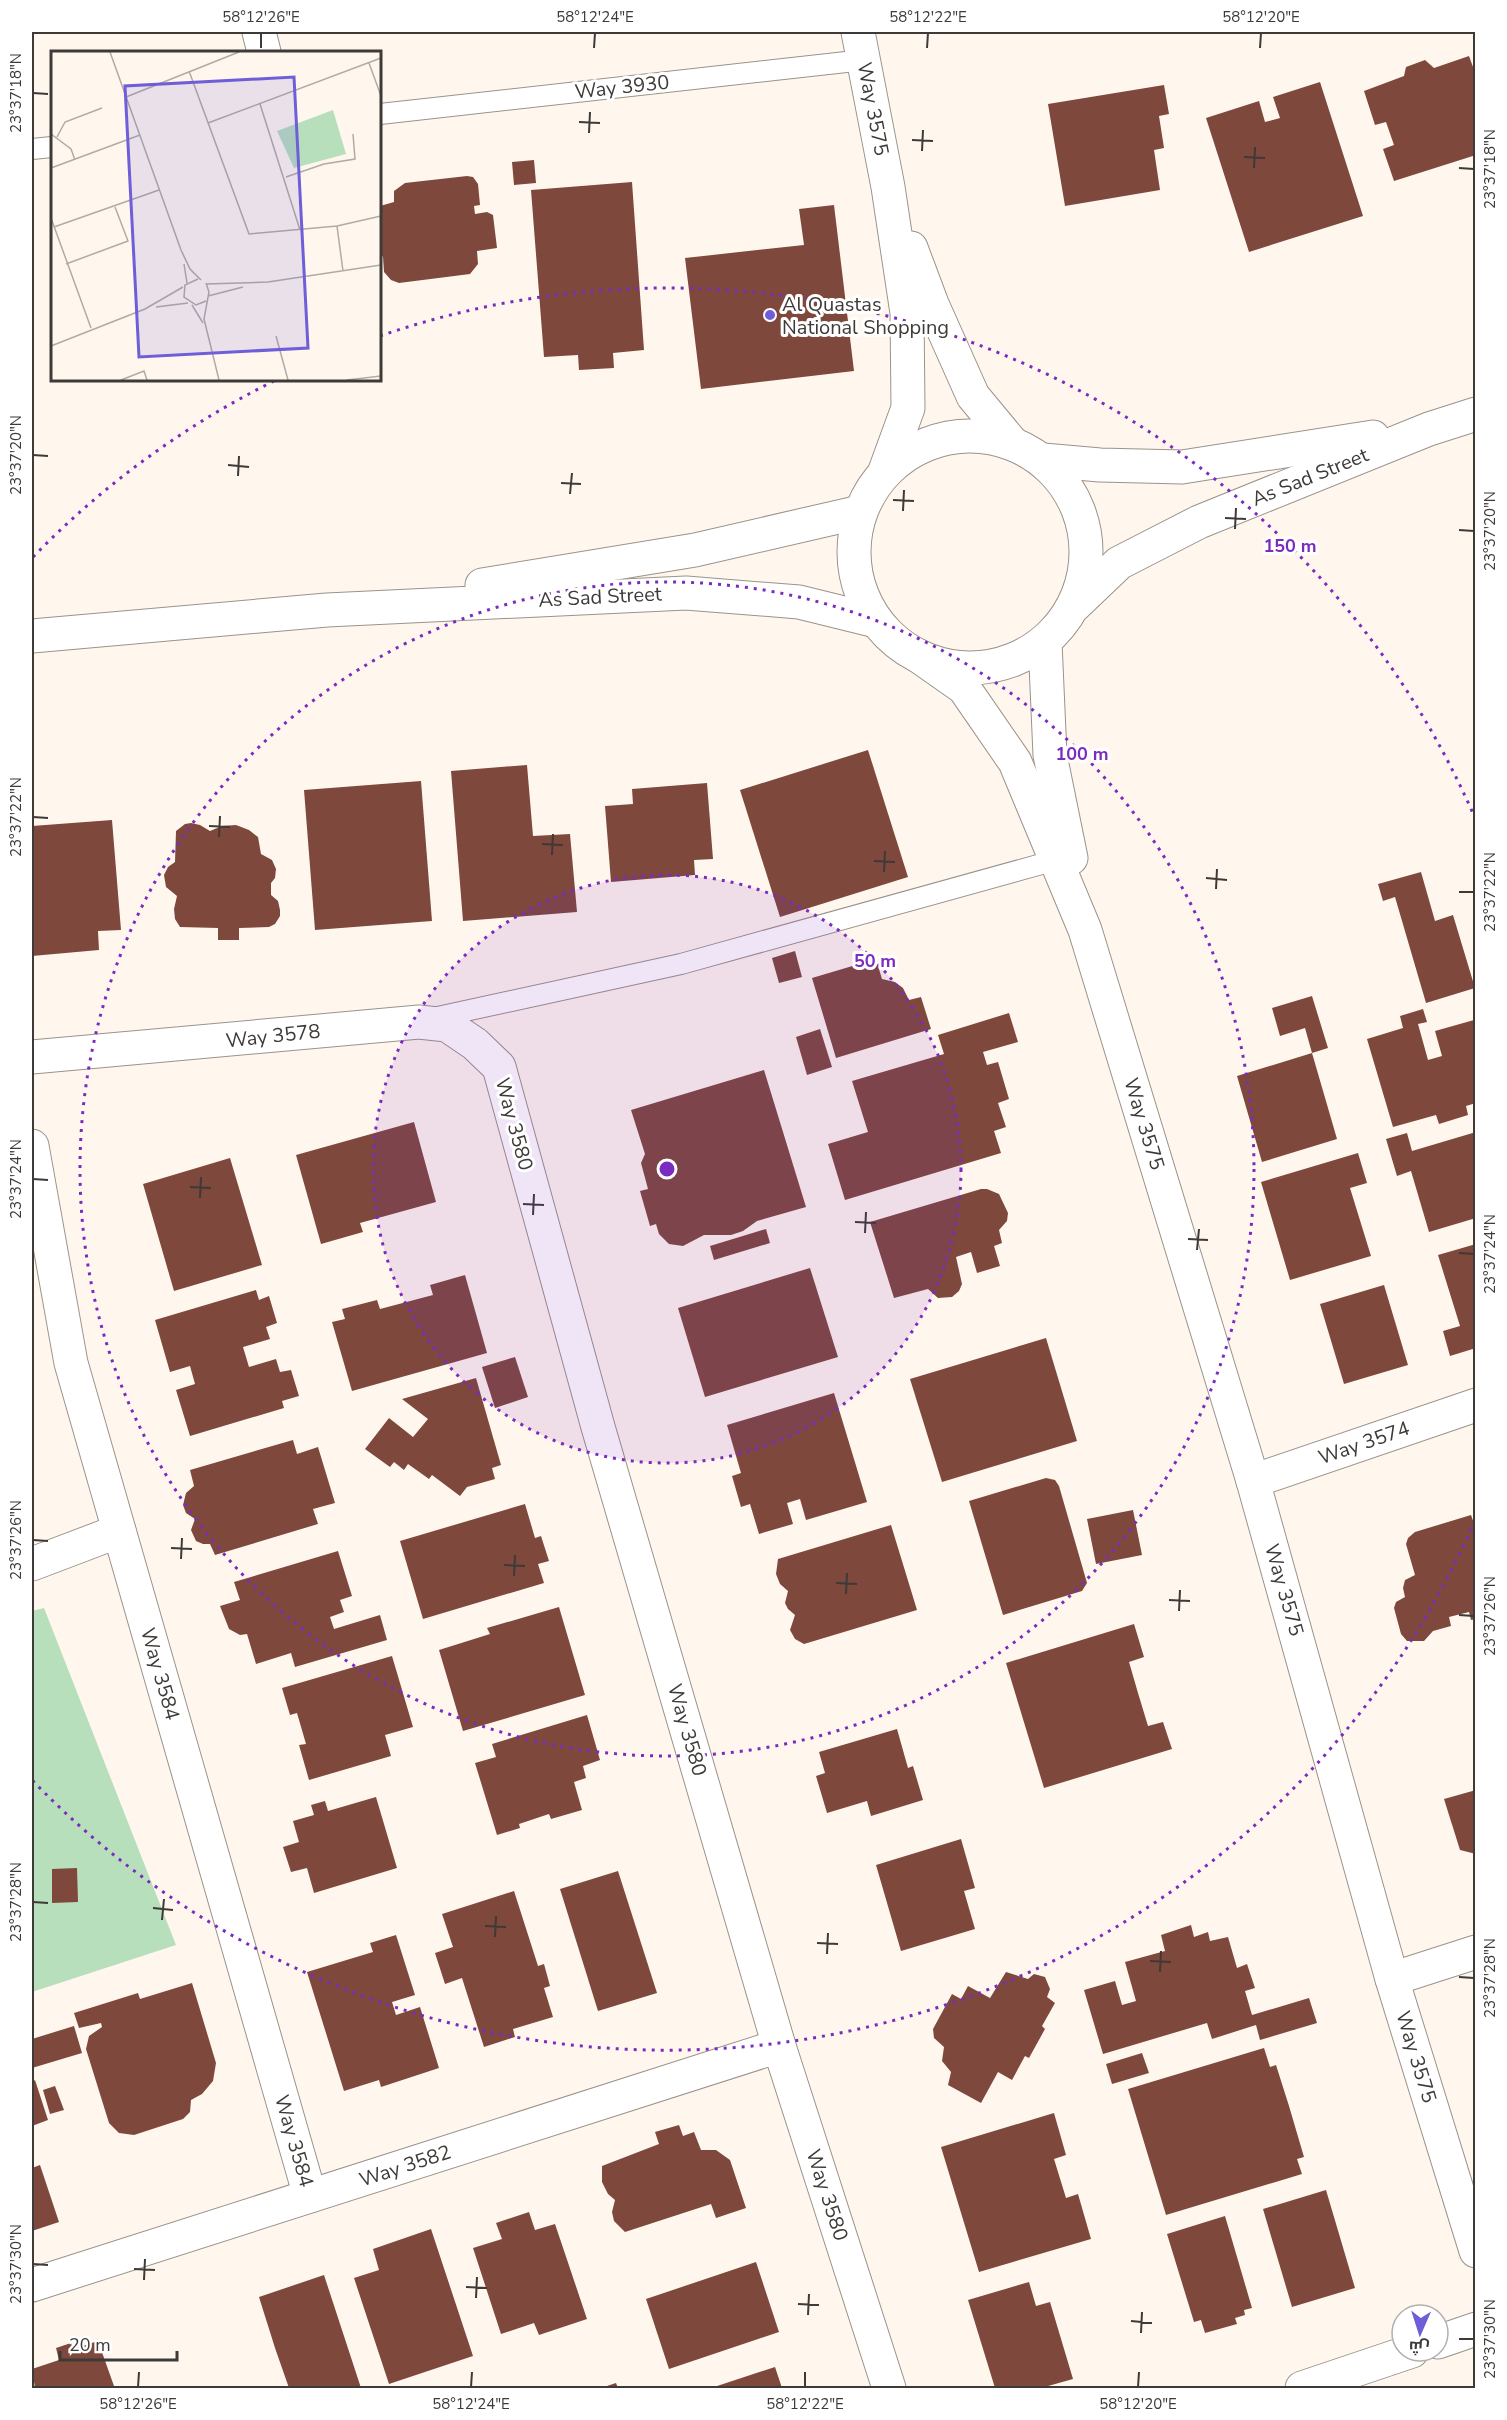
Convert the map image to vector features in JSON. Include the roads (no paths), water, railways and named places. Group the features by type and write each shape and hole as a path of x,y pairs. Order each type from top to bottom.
{"street":[{"path":"259,32 264,51"},
{"name":"Way 3575","path":"861,46 888,187 907,313 908,408 885,471"},
{"name":"Way 3575","path":"888,187 932,304 973,396 1011,442"},
{"name":"As Sad Street","path":"1074,606 1119,563 1189,527 1429,429 1476,414"},
{"name":"As Sad Street","path":"1043,460 1100,465 1182,467 1429,429"},
{"path":"978,436 1011,442 1043,460 1065,484 1080,512 1087,543 1084,576 1074,606 1045,642 1016,659 983,667 949,666 917,655 891,638 872,620 857,582 853,546 860,512 870,490 885,471 912,450 944,438 978,436"},
{"name":"As Sad Street","path":"327,610 695,550 860,512"},
{"name":"As Sad Street","path":"32,636 327,610 686,593 799,602 872,620"},
{"name":"Way 3575","path":"1045,642 1050,755 1085,930"},
{"name":"Way 3575","path":"917,655 964,688 1015,762 1085,930 1254,1481 1392,1979 1476,2251"},
{"name":"Way 3578","path":"32,1057 419,1022 447,1025 475,1044 499,1067"},
{"name":"Way 3580","path":"499,1067 598,1427 779,2046 889,2388"},
{"name":"Way 3584","path":"32,1146 70,1364 310,2196"},
{"name":"Way 3574","path":"1254,1481 1476,1405"},
{"path":"32,1564 119,1531"},
{"path":"1392,1979 1476,1952"},
{"name":"Way 3582","path":"32,2285 779,2046"},
{"path":"1450,2338 1476,2329"},
{"path":"1302,2388 1390,2358"}],"lane":[{"name":"Way 3930","path":"381,114 861,46"},
{"path":"32,149 51,147"},
{"path":"419,1022 681,964 1056,860"}],"place":[{"name":"Al Quastas National Shopping","path":"770,315"}]}
